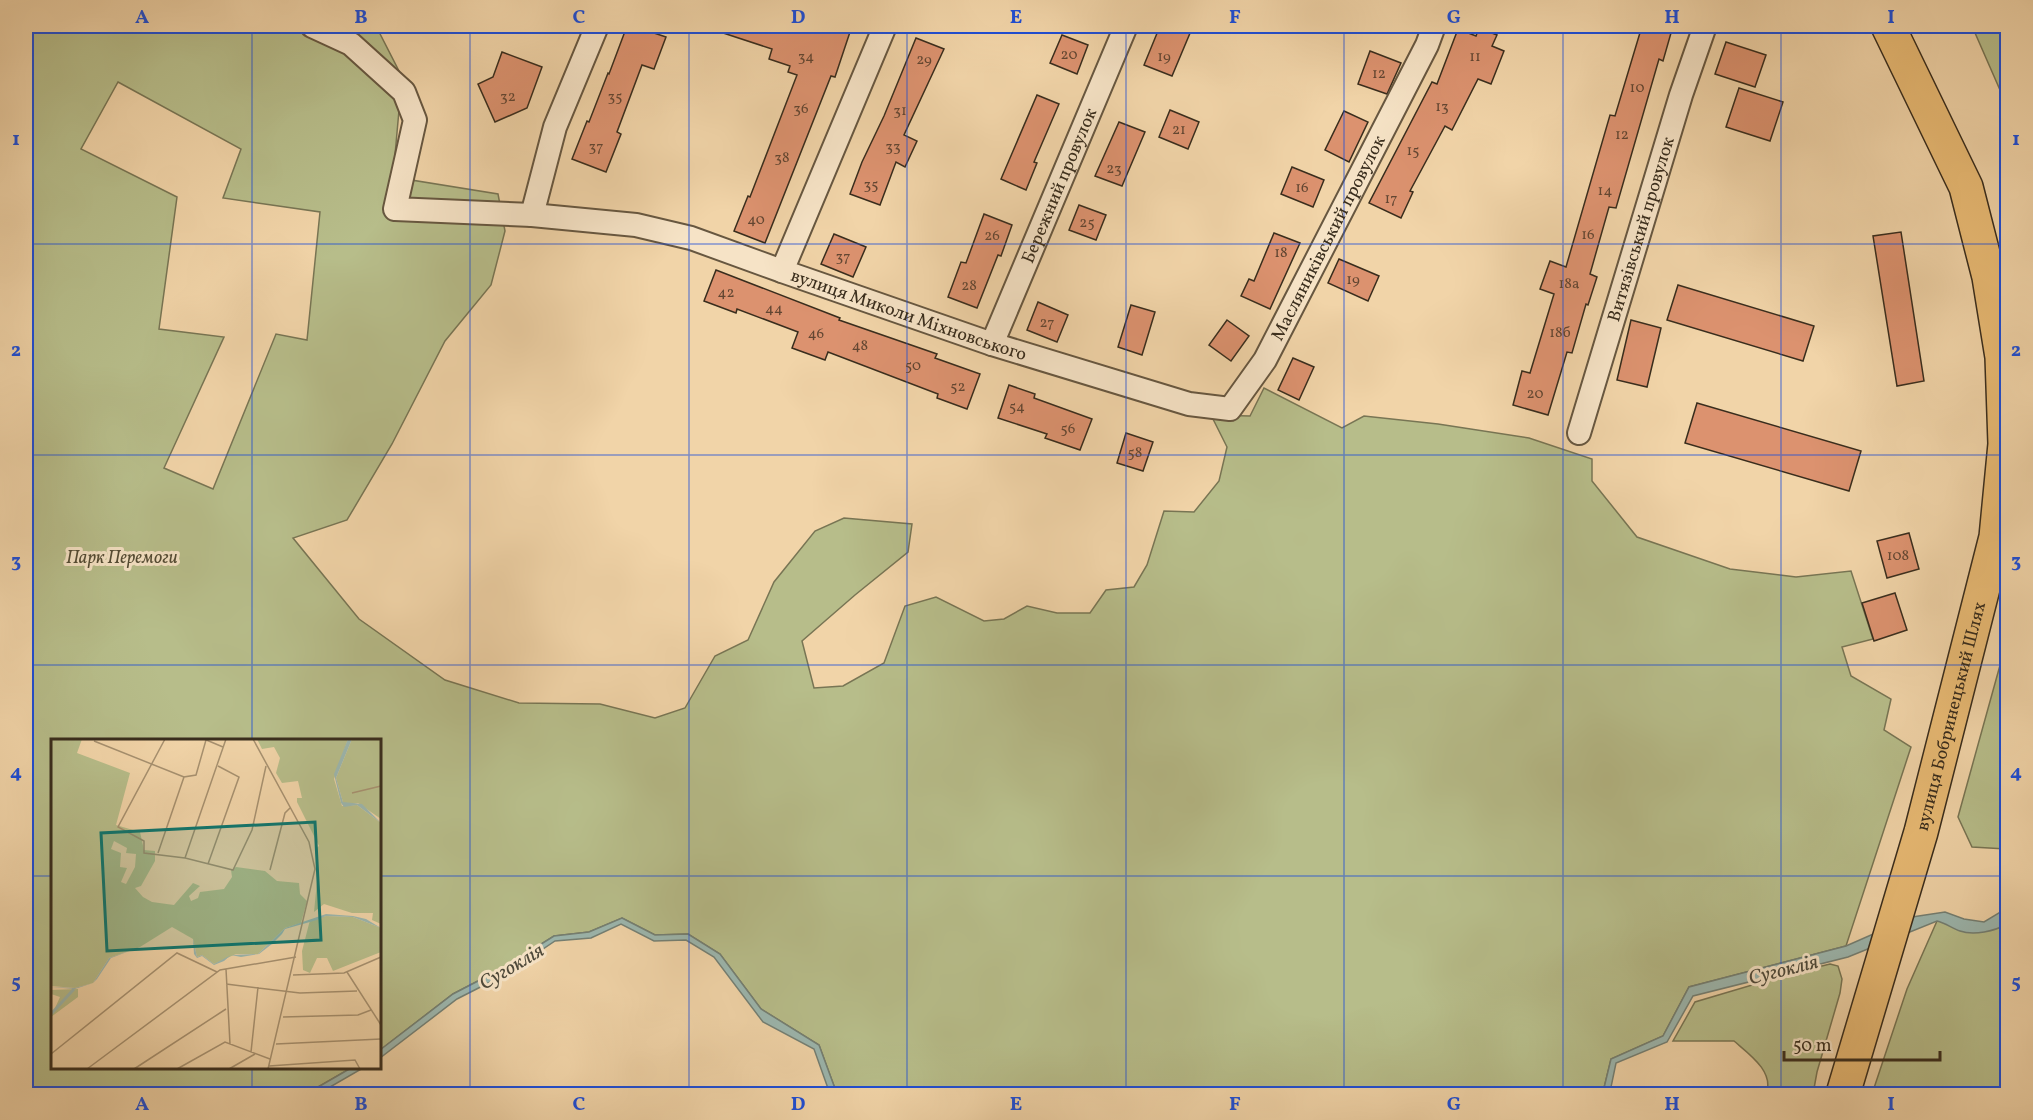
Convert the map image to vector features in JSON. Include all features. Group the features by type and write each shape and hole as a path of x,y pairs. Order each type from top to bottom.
{"main road":[{"name":"вулиця Бобринецький Шлях","path":"1844,1095 1921,832 1996,537 2005,444 2001,357 1989,277 1966,187 1888,26"}],"street":[{"path":"312,26 351,44 404,92 415,120 395,209 532,215 636,225 691,238 782,271"},
{"path":"532,215 555,127 597,26"},
{"name":"вулиця Миколи Міхновського","path":"885,26 782,271 992,344 1189,404"},
{"name":"Бережний провулок","path":"992,344 1126,26"},
{"name":"Масляниківський провулок","path":"1189,404 1230,409 1265,360 1427,45 1434,26"},
{"name":"Витязівський провулок","path":"1579,433 1681,95 1705,26"}],"green space":[{"name":"Парк Перемоги","path":"26,26 376,26 402,77 393,177 498,194 505,231 491,285 445,341 392,444 347,520 293,538 359,619 445,680 519,703 600,704 655,718 685,708 715,656 748,640 774,582 815,531 844,518 912,524 908,552 802,641 814,688 843,686 884,663 905,606 936,597 984,621 1004,619 1027,606 1057,613 1090,613 1106,590 1134,587 1147,565 1164,511 1194,512 1219,481 1227,447 1211,415 1250,416 1264,388 1342,428 1364,416 1438,424 1529,438 1592,459 1592,481 1637,537 1730,569 1796,577 1851,571 1873,639 1842,647 1851,676 1891,699 1884,730 1911,747 1846,946 1689,987 1663,1036 1611,1059 1604,1088 1598,1094 837,1094 819,1045 761,1009 720,954 688,934 655,935 622,918 589,932 554,936 503,968 453,994 381,1049 381,739 51,739 51,1069 349,1069 306,1094 26,1094","holes":["118,82 241,149 223,198 320,212 307,340 276,334 213,489 164,468 224,337 159,329 177,197 81,149"]},
{"path":"1972,26 2007,26 2007,106"},
{"path":"2007,640 2007,847 2006,849 1972,847 1958,817"},
{"path":"1937,921 2000,928 2007,924 2007,1094 1872,1094 1907,989"},
{"path":"1830,964 1838,966 1842,979 1813,1094 1766,1094 1768,1086 1764,1071 1734,1041 1673,1041 1695,1002"}],"water":[{"name":"Сугоклія","path":"2007,908 2007,924 1991,931 1978,933 1960,931 1937,921 1848,957 1693,996 1667,1042 1616,1063 1610,1092 1598,1094 1604,1088 1611,1059 1663,1036 1689,987 1846,946 1912,917 1945,912 1964,919 1984,922"},
{"name":"Сугоклія","path":"622,918 655,935 688,934 720,954 761,1009 819,1045 837,1094 830,1094 814,1049 763,1022 714,957 686,940 654,941 621,924 591,938 555,941 506,974 457,999 381,1057 381,1049 453,994 503,968 554,936 589,932"},
{"path":"349,1069 361,1069 318,1094 306,1094"}],"building":[{"path":"627,26 666,37 654,69 642,65 617,132 621,134 606,172 572,159"},
{"path":"712,26 852,26 835,77 831,76 765,243 734,231 748,196 750,197 797,75 788,72 790,66 769,59 772,49 711,29"},
{"path":"1160,26 1193,26 1172,76 1144,65"},
{"path":"1642,26 1673,26 1663,61 1659,59 1616,208 1609,207 1590,274 1597,277 1588,305 1586,304 1572,353 1567,352 1548,415 1513,405 1522,371 1530,373 1554,294 1540,289 1550,261 1566,267 1610,115 1615,116"},
{"path":"1479,28 1497,35 1492,46 1504,51 1491,84 1478,79 1452,130 1445,126 1410,191 1413,192 1401,218 1369,203 1432,82 1437,84 1458,29 1476,36"},
{"path":"1062,35 1088,45 1077,74 1050,63"},
{"path":"916,38 944,49 904,135 917,141 905,167 896,162 880,205 850,194"},
{"path":"1726,42 1766,55 1755,87 1715,74"},
{"path":"1370,51 1401,63 1387,94 1358,84"},
{"path":"502,52 542,67 527,108 495,122 478,84 493,77"},
{"path":"1739,88 1783,102 1770,141 1726,127"},
{"path":"1037,95 1059,104 1034,162 1037,163 1026,190 1001,179"},
{"path":"1170,110 1199,122 1188,149 1159,137"},
{"path":"1344,111 1368,122 1349,162 1325,150"},
{"path":"1119,122 1145,132 1122,186 1095,176"},
{"path":"1292,167 1324,180 1313,207 1281,194"},
{"path":"1079,205 1106,215 1096,240 1069,230"},
{"path":"984,214 1012,225 1001,256 998,255 977,308 948,297 961,262 966,263"},
{"path":"1901,232 1924,381 1897,386 1873,236"},
{"path":"1274,233 1300,243 1270,309 1241,296 1249,279 1254,281"},
{"path":"834,234 866,247 853,277 821,264"},
{"path":"1339,259 1379,276 1368,301 1328,283"},
{"path":"716,270 840,318 839,320 937,354 935,358 980,374 967,409 937,398 938,394 828,352 825,360 792,348 798,332 737,309 736,313 704,301"},
{"path":"1678,285 1814,326 1803,361 1667,320"},
{"path":"1038,302 1068,315 1057,342 1027,330"},
{"path":"1131,305 1155,312 1142,355 1118,347"},
{"path":"1227,320 1249,336 1231,361 1209,345"},
{"path":"1631,320 1661,328 1647,387 1617,380"},
{"path":"1293,358 1314,367 1299,400 1278,390"},
{"path":"1009,385 1035,394 1034,398 1092,419 1080,450 1045,438 1047,434 998,418"},
{"path":"1697,403 1861,451 1849,491 1685,443"},
{"path":"1126,433 1153,442 1143,471 1117,463"},
{"path":"1909,533 1919,569 1887,578 1877,541"},
{"path":"1895,593 1907,630 1874,641 1862,603"}]}
